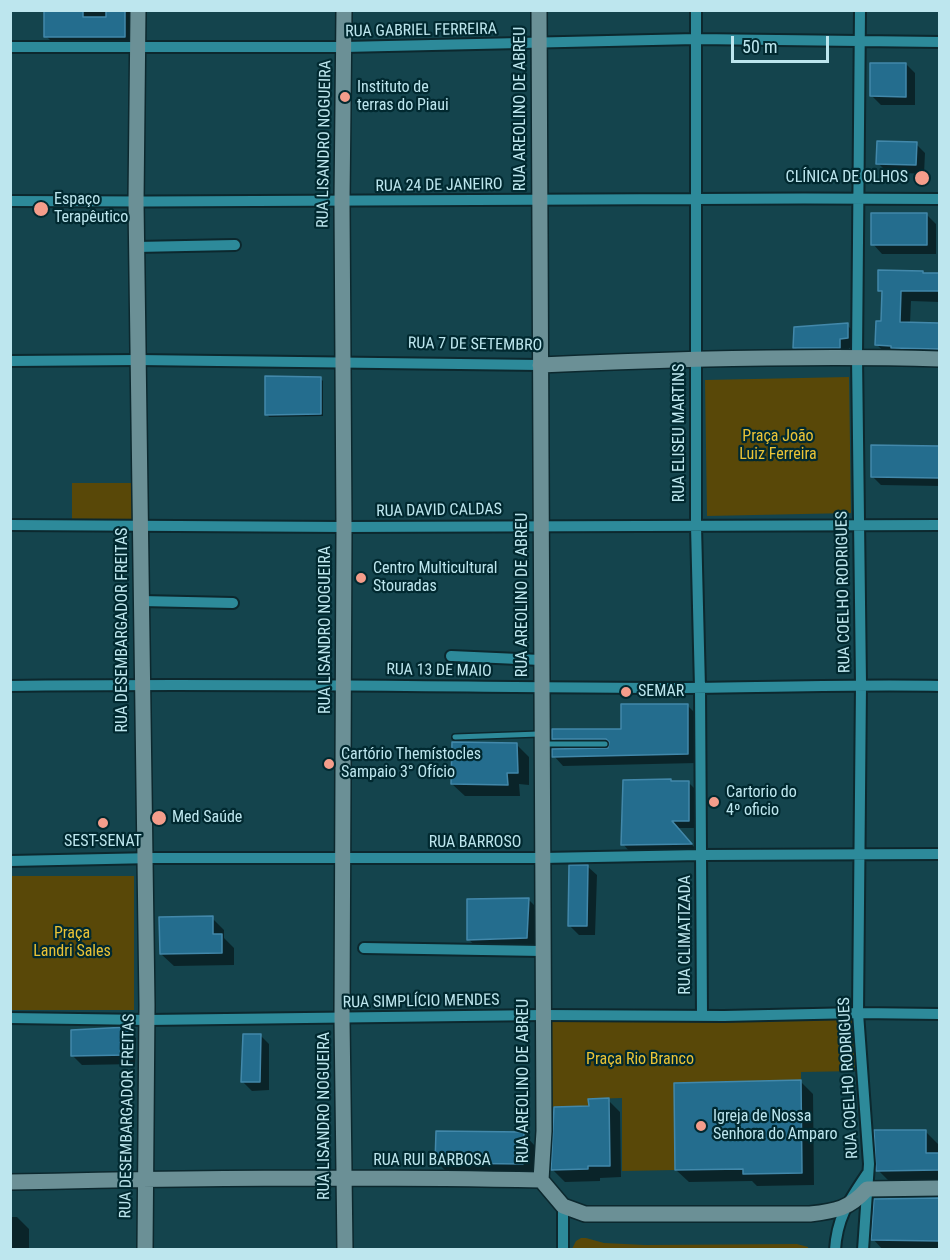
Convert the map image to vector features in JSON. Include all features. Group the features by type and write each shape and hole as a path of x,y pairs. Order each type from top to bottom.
{"street":[{"name":"RUA DESEMBARGADOR FREITAS","path":"138,10 136,247 147,1020 145,1250"},
{"name":"RUA LISANDRO NOGUEIRA","path":"344,10 342,1018 345,1250"},
{"name":"RUA AREOLINO DE ABREU","path":"539,10 544,1131 542,1180"},
{"name":"RUA ELISEU MARTINS","path":"696,10 695,358 701,855"},
{"name":"RUA COELHO RODRIGUES","path":"860,10 857,356 861,684 858,1013 868,1172 863,1250"},
{"name":"RUA GABRIEL FERREIRA","path":"10,47 344,47 696,39 939,42"},
{"name":"RUA 24 DE JANEIRO","path":"10,201 939,199"},
{"path":"136,247 235,245"},
{"name":"RUA 7 DE SETEMBRO","path":"10,361 540,364 695,358 857,356 939,359"},
{"name":"RUA DAVID CALDAS","path":"10,525 344,527 939,525"},
{"path":"141,601 232,603"},
{"path":"451,656 541,660"},
{"name":"RUA 13 DE MAIO","path":"10,686 141,684 700,688 861,684 939,686"},
{"name":"RUA BARROSO","path":"10,861 144,858 542,858 858,853 939,854"},
{"name":"RUA CLIMATIZADA","path":"701,855 702,1016"},
{"path":"364,948 542,951"},
{"name":"RUA SIMPLÍCIO MENDES","path":"10,1018 147,1020 939,1014"},
{"name":"RUA COELHO RODRIGUES","path":"835,1250 836,1234 844,1208 868,1172"},
{"name":"RUA RUI BARBOSA","path":"10,1182 145,1179 542,1180"},
{"path":"542,1180 563,1206 585,1214 810,1214 844,1208 857,1200 867,1189 939,1188"},
{"path":"563,1206 563,1250"}],"lane":[{"path":"455,737 541,739 605,744"}],"green space":[{"name":"Praça João Luiz Ferreira","path":"849,377 851,513 707,516 705,380"},
{"path":"72,483 132,483 132,521 72,522"},
{"name":"Praça Landri Sales","path":"11,876 134,876 134,1010 11,1010"},
{"name":"Praça Rio Branco","path":"854,1015 859,1071 801,1072 801,1080 675,1083 675,1170 622,1171 622,1098 589,1099 589,1106 548,1107 547,1020"},
{"path":"581,1238 604,1243 645,1245 797,1244 808,1247 808,1249 572,1249 576,1241"}],"building":[{"path":"44,10 83,10 83,17 106,17 106,10 125,10 125,37 44,37"},
{"path":"870,63 906,63 906,97 870,96"},
{"path":"877,141 917,142 916,165 876,164"},
{"path":"871,213 927,213 927,245 871,245"},
{"path":"878,270 939,273 939,291 901,291 900,322 939,323 939,349 891,348 891,346 875,345 876,321 881,321 882,291 878,291"},
{"path":"848,323 848,338 840,339 840,348 793,348 794,327"},
{"path":"265,376 321,377 321,414 265,415"},
{"path":"871,445 939,446 939,478 871,477"},
{"path":"621,704 688,704 688,754 552,757 552,749 608,748 609,742 606,739 552,739 552,729 621,729"},
{"path":"452,742 517,743 518,773 507,773 508,785 451,784"},
{"path":"671,779 671,781 689,781 689,821 672,821 692,844 621,845 623,780"},
{"path":"569,865 588,865 587,926 568,926"},
{"path":"529,898 527,938 467,940 467,899"},
{"path":"213,916 213,934 222,934 222,953 160,954 159,917"},
{"path":"128,1027 127,1055 71,1056 71,1030"},
{"path":"243,1034 261,1034 260,1082 241,1082"},
{"path":"801,1080 802,1173 743,1174 743,1169 675,1170 674,1083"},
{"path":"609,1098 610,1166 551,1170 554,1107 589,1106 588,1099"},
{"path":"874,1130 926,1130 926,1153 939,1153 939,1170 876,1171"},
{"path":"436,1131 524,1132 523,1164 435,1163"},
{"path":"939,1198 939,1241 871,1240 874,1199"}],"place":[{"name":"Instituto de terras do Piaui","path":"345,97"},
{"name":"CLÍNICA DE OLHOS","path":"922,178"},
{"name":"Espaço Terapêutico","path":"41,209"},
{"name":"Centro Multicultural Stouradas","path":"361,578"},
{"name":"SEMAR","path":"626,692"},
{"name":"Cartório Themístocles Sampaio 3° Ofício","path":"329,764"},
{"name":"Cartorio do 4º oficio","path":"714,802"},
{"name":"Med Saúde","path":"159,818"},
{"name":"SEST-SENAT","path":"103,823"},
{"name":"Igreja de Nossa Senhora do Amparo","path":"701,1126"}]}
